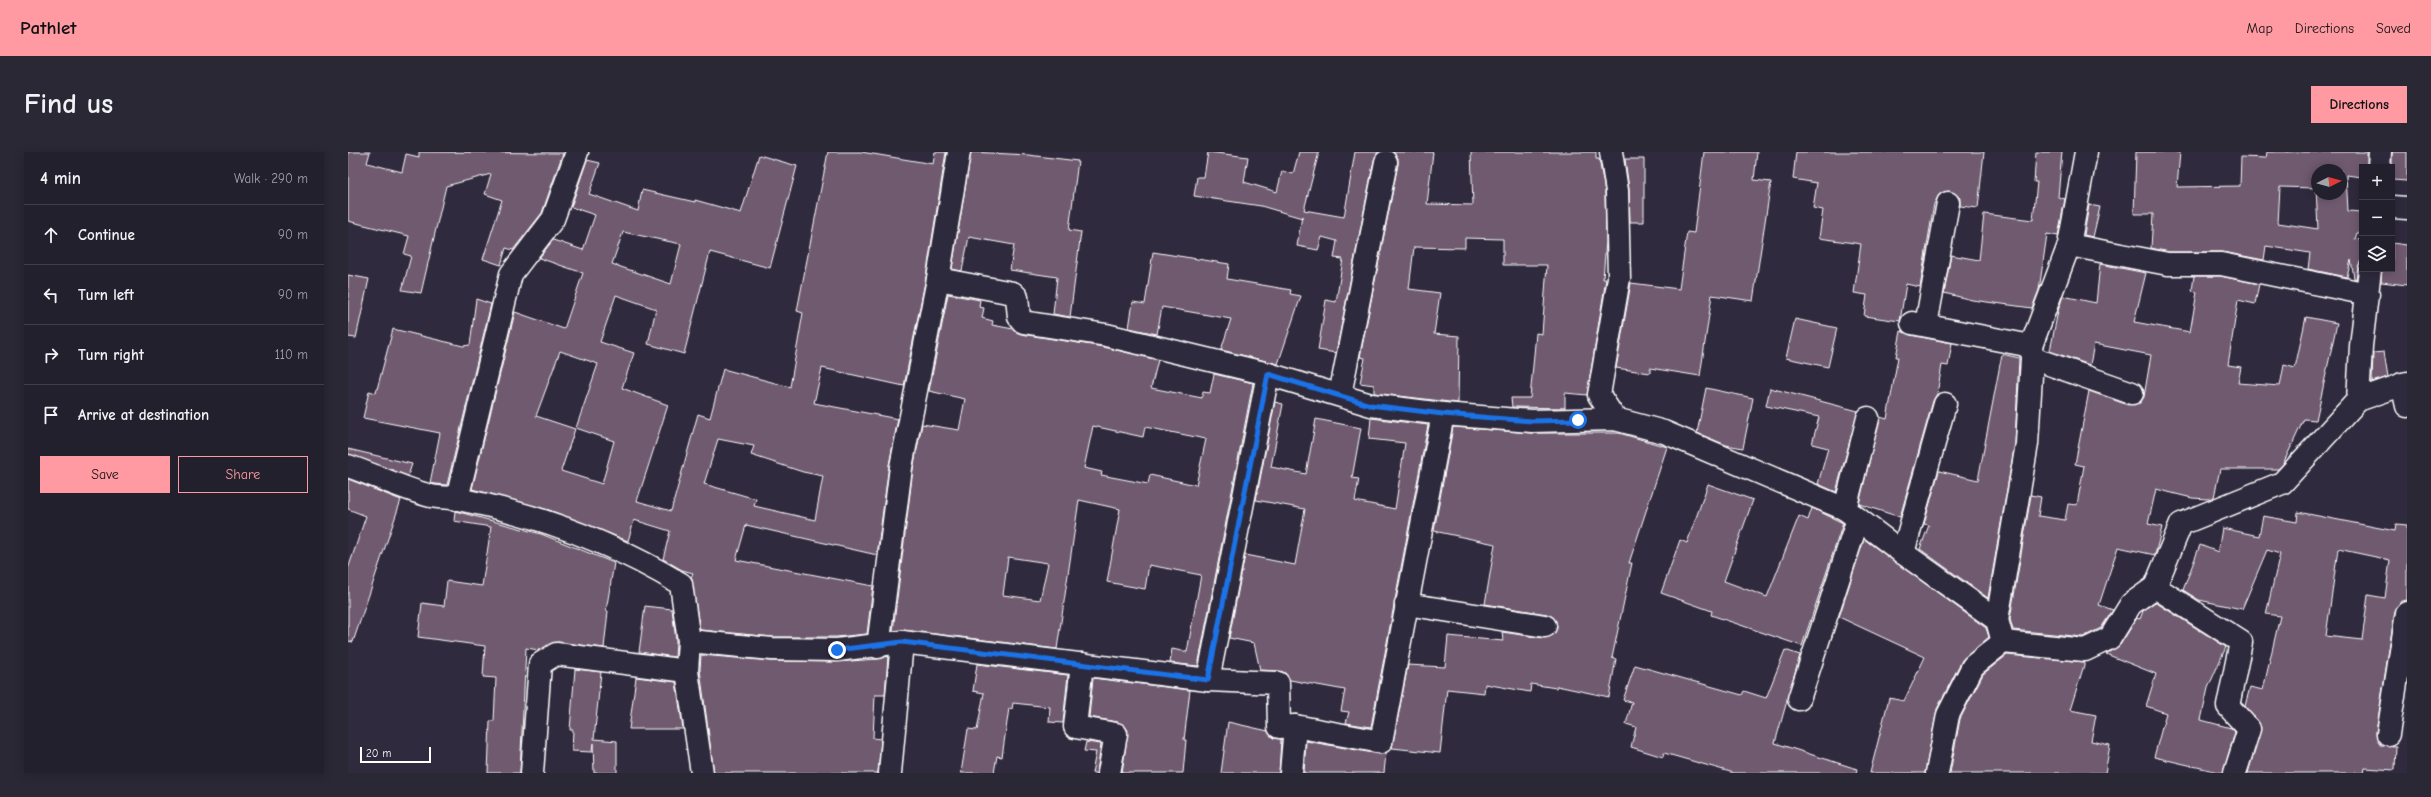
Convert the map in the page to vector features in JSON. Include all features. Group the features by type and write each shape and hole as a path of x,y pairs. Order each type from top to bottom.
{"street":[{"path":"457,499 511,274 553,219 577,152"},
{"path":"878,647 900,467 938,279 959,152"},
{"path":"1611,152 1617,191 1619,278 1599,395 1615,419"},
{"path":"2003,642 1997,620 2027,444 2032,352 2069,245 2086,152"},
{"path":"2379,164 2380,152"},
{"path":"1340,395 1386,162"},
{"path":"1948,203 1919,324 2032,352 2132,393"},
{"path":"2395,207 2407,208"},
{"path":"2069,245 2168,264 2221,264 2368,294"},
{"path":"2358,400 2361,346 2370,272"},
{"path":"938,279 1013,293 1017,297 1019,317 1023,322 1106,335 1268,374 1370,405 1443,414 1532,421 1615,419 1664,432 1852,514 1903,554 1997,620"},
{"path":"1208,680 1268,374"},
{"path":"1937,773 1948,715 1973,666 2003,642 2085,650 2110,638 2131,604 2155,587 2181,524 2282,483 2358,400 2405,384 2407,406"},
{"path":"1903,554 1945,404"},
{"path":"689,641 772,650 837,650 878,647 902,642 1208,680 1278,683 1279,728 1295,726 1381,742 1443,414"},
{"path":"1799,699 1852,514 1868,418"},
{"path":"348,466 430,496 457,499 525,516 596,540 646,563 681,584 689,641 687,670 702,773"},
{"path":"2155,587 2241,642 2228,706 2249,729 2235,773"},
{"path":"1406,604 1545,626"},
{"path":"2388,734 2407,614"},
{"path":"890,773 902,642"},
{"path":"532,773 540,664 556,654 687,670"},
{"path":"1082,664 1075,727 1116,734 1109,773"},
{"path":"1291,773 1295,726"}],"building":[{"path":"348,152 370,152 367,163 402,172 406,154 419,157 419,152 563,153 542,213 513,250 506,248 501,265 483,259 502,200 485,194 491,174 446,186 421,293 402,290 411,256 404,254 409,236 348,221"},
{"path":"828,152 861,152 933,164 935,152 946,152 926,277 904,386 822,368 814,403 898,419 889,465 877,555 746,525 736,560 873,586 867,634 836,637 773,637 700,630 691,577 693,573 682,570 663,559 670,531 634,520 628,541 549,510 472,489 515,312 564,329 583,273 539,258 553,240 583,250 595,215 571,207 587,160 600,163 589,194 638,211 642,190 695,202 695,200 741,213 759,155 797,166 770,268 710,252 684,354 648,344 656,309 616,295 600,342 634,353 622,388 668,405 637,501 671,511 698,414 710,418 723,369 790,387 803,313 797,311","holes":["623,232 681,244 671,284 612,264","560,351 598,364 576,428 614,441 602,484 561,471 575,429 536,416","718,439 754,446 751,455 803,472 823,476 815,520 754,506 756,499 704,484"]},
{"path":"971,152 1028,155 1078,161 1069,230 1081,232 1070,317 1053,314 1057,277 1010,270 1014,245 969,237 962,271 952,269"},
{"path":"1208,152 1248,157 1244,182 1277,192 1282,171 1293,174 1299,152 1319,152 1304,210 1344,217 1355,152 1379,152 1374,160 1336,353 1318,350 1326,300 1336,302 1343,259 1334,258 1337,241 1322,237 1318,250 1297,246 1302,218 1261,206 1194,196 1197,177 1204,177"},
{"path":"1393,152 1433,152 1427,204 1473,205 1471,152 1596,152 1596,159 1599,159 1605,192 1606,241 1603,279 1606,279 1587,395 1565,393 1565,408 1512,407 1511,398 1530,398 1536,333 1542,334 1547,265 1503,265 1503,239 1465,238 1465,248 1414,247 1409,289 1440,293 1434,334 1459,336 1458,403 1374,393 1374,385 1360,383 1365,358 1360,357 1398,164 1398,158"},
{"path":"1704,152 1757,152 1754,180 1771,182 1753,301 1712,295 1700,376 1650,368 1650,373 1616,368 1631,283 1679,289 1687,232 1694,233"},
{"path":"1796,152 1984,152 1978,208 1960,206 1960,198 1950,191 1939,195 1934,204 1920,287 1906,284 1900,321 1864,316 1867,295 1854,293 1861,244 1819,238 1823,210 1813,208 1817,183 1793,179"},
{"path":"2036,152 2062,152 2058,197 2065,199 2058,236 2047,234 2039,290 2032,308 1972,300 1944,293 1951,255 1979,260 1984,214 2033,220 2037,182 2034,182"},
{"path":"2136,152 2180,152 2177,187 2240,186 2241,157 2266,158 2267,152 2367,152 2367,164 2359,164 2359,177 2347,175 2347,164 2311,164 2311,188 2280,187 2278,223 2318,229 2317,200 2347,200 2347,193 2348,211 2359,212 2359,233 2357,233 2355,239 2359,240 2359,265 2356,279 2354,278 2351,260 2347,277 2308,269 2310,253 2266,246 2264,260 2223,252 2169,252 2151,248 2153,214 2134,214"},
{"path":"2392,152 2407,152 2407,181 2395,180 2395,164 2392,164"},
{"path":"1625,159 1644,159 1644,222 1630,222 1629,189"},
{"path":"2089,205 2100,207 2093,237 2084,235"},
{"path":"2395,243 2407,245 2407,285 2381,282 2382,272 2395,272"},
{"path":"1153,252 1229,264 1227,279 1291,290 1290,294 1301,296 1278,364 1221,350 1231,319 1162,307 1157,334 1129,328 1133,302 1145,304"},
{"path":"2100,264 2146,273 2134,322 2190,332 2197,292 2192,291 2194,276 2220,276 2259,284 2255,304 2238,300 2228,365 2241,367 2238,383 2280,386 2284,365 2295,368 2306,317 2337,323 2316,420 2304,419 2283,464 2278,469 2220,469 2214,497 2208,499 2192,498 2156,489 2148,524 2162,527 2155,555 2118,547 2099,605 2113,610 2101,628 2083,637 2013,630 2010,619 2031,495 2041,497 2038,516 2065,520 2068,504 2077,505 2084,466 2075,464 2089,391 2128,405 2140,403 2144,397 2151,355 2094,344 2090,365 2050,351 2058,311 2063,296 2096,303"},
{"path":"348,275 369,279 356,338 348,337"},
{"path":"948,294 980,300 979,307 984,308 982,318 993,321 992,325 1013,329 1021,334 1104,347 1158,360 1151,388 1202,398 1203,392 1210,393 1214,374 1253,383 1198,666 1170,663 1172,649 1187,652 1201,575 1149,565 1145,589 1107,582 1120,509 1079,500 1057,649 903,630 893,631 913,469 922,424 959,430 965,399 929,391","holes":["1093,426 1143,437 1145,427 1206,439 1196,485 1150,475 1148,484 1101,475 1102,472 1084,468","1008,557 1048,563 1040,600 1003,595"]},
{"path":"476,299 491,304 447,485 434,484 430,483 440,433 363,418 369,391 376,393 393,329 463,346 470,345"},
{"path":"1795,319 1837,328 1828,367 1786,358"},
{"path":"1901,331 1910,335 1952,343 1948,366 1942,365 1937,394 1933,401 1900,517 1859,504 1880,417 1887,419"},
{"path":"2384,352 2388,377 2372,382 2373,353"},
{"path":"2002,354 2019,358 2015,443 1988,598 1920,549 1929,525 1924,524 1939,471 1978,480"},
{"path":"1706,388 1753,398 1743,448 1726,445 1697,433"},
{"path":"1770,388 1858,411 1836,492 1818,484 1828,448 1812,444 1819,417 1766,406"},
{"path":"1275,402 1283,404 1271,467 1306,474 1316,419 1361,428 1352,478 1359,479 1355,501 1395,509 1405,443 1369,439 1371,418 1428,425 1371,727 1346,723 1349,712 1341,711 1345,690 1290,680 1285,673 1279,671 1260,670 1254,643 1229,638 1245,555 1295,565 1305,509 1256,500"},
{"path":"1453,427 1531,433 1619,433 1667,447 1629,563 1632,563 1612,658 1616,659 1609,697 1557,686 1556,688 1531,684 1530,692 1485,684 1484,693 1447,689 1440,753 1392,748 1408,665 1445,667 1448,636 1503,641 1502,632 1543,638 1554,634 1557,628 1556,621 1547,614 1485,604 1495,544 1434,531"},
{"path":"348,449 412,464 408,476 348,454"},
{"path":"348,479 401,500 353,642 348,641 348,569 366,516 348,509"},
{"path":"1708,484 1753,500 1724,581 1767,597 1799,516 1808,520 1812,508 1843,523 1802,646 1711,615 1712,611 1661,593 1680,540 1687,543"},
{"path":"455,511 541,534 614,563 606,611 608,611 604,648 558,642 539,650 526,648 520,773 488,773 490,721 494,721 496,678 483,677 485,646 418,637 422,603 444,606 447,581 482,586 491,527 454,521"},
{"path":"2298,512 2395,531 2396,524 2407,525 2407,600 2401,601 2395,611 2376,732 2380,745 2396,746 2395,770 2365,768 2364,773 2248,773 2261,727 2245,706 2250,687 2263,690 2280,616 2266,614 2280,554 2267,550 2242,609 2199,600 2183,590 2200,545 2218,552 2222,528 2259,536 2263,516 2297,522","holes":["2338,549 2390,560 2385,598 2368,595 2362,640 2326,636"]},
{"path":"1864,539 1986,628 1989,637 1962,660 1937,709 1925,773 1870,773 1889,698 1904,701 1925,657 1839,617"},
{"path":"2155,602 2226,647 2208,688 2201,720 2231,728 2235,732 2223,773 2154,757 2166,713 2146,706 2156,674 2106,654 2120,645 2137,618 2140,619 2143,611"},
{"path":"645,606 672,609 676,641 675,657 639,652"},
{"path":"1785,650 1800,655 1775,743 1857,769 1856,773 1734,773 1664,753 1663,757 1631,747 1636,727 1626,724 1632,702 1623,700 1635,665 1742,695 1744,691 1766,698"},
{"path":"701,655 771,661 837,662 877,659 888,656 885,695 875,695 873,738 881,739 878,773 714,773 700,670"},
{"path":"2007,655 2085,662 2070,710 2096,715 2091,741 2110,745 2105,773 1950,773 1960,719 1983,674"},
{"path":"977,664 1068,675 1063,723 1049,722 1050,707 1013,703 1012,709 1009,708 1002,757 997,756 994,773 961,773 968,729 977,730 984,693 973,691"},
{"path":"575,669 601,672 594,739 617,741 617,773 594,773 593,743 592,752 572,751 573,730 570,730"},
{"path":"636,677 676,682 683,729 629,729"},
{"path":"1093,678 1190,690 1184,740 1186,740 1183,773 1122,773 1128,730 1118,722 1089,717"},
{"path":"1228,722 1268,731 1273,738 1281,739 1279,773 1221,773"},
{"path":"1306,741 1379,754 1386,753 1384,773 1304,773"},
{"path":"1086,742 1101,744 1097,773 1092,773 1096,752 1084,751"}],"route":[{"path":"837,650 878,647 902,642 1208,680 1268,374 1370,405 1443,414 1532,421 1578,420"}]}
